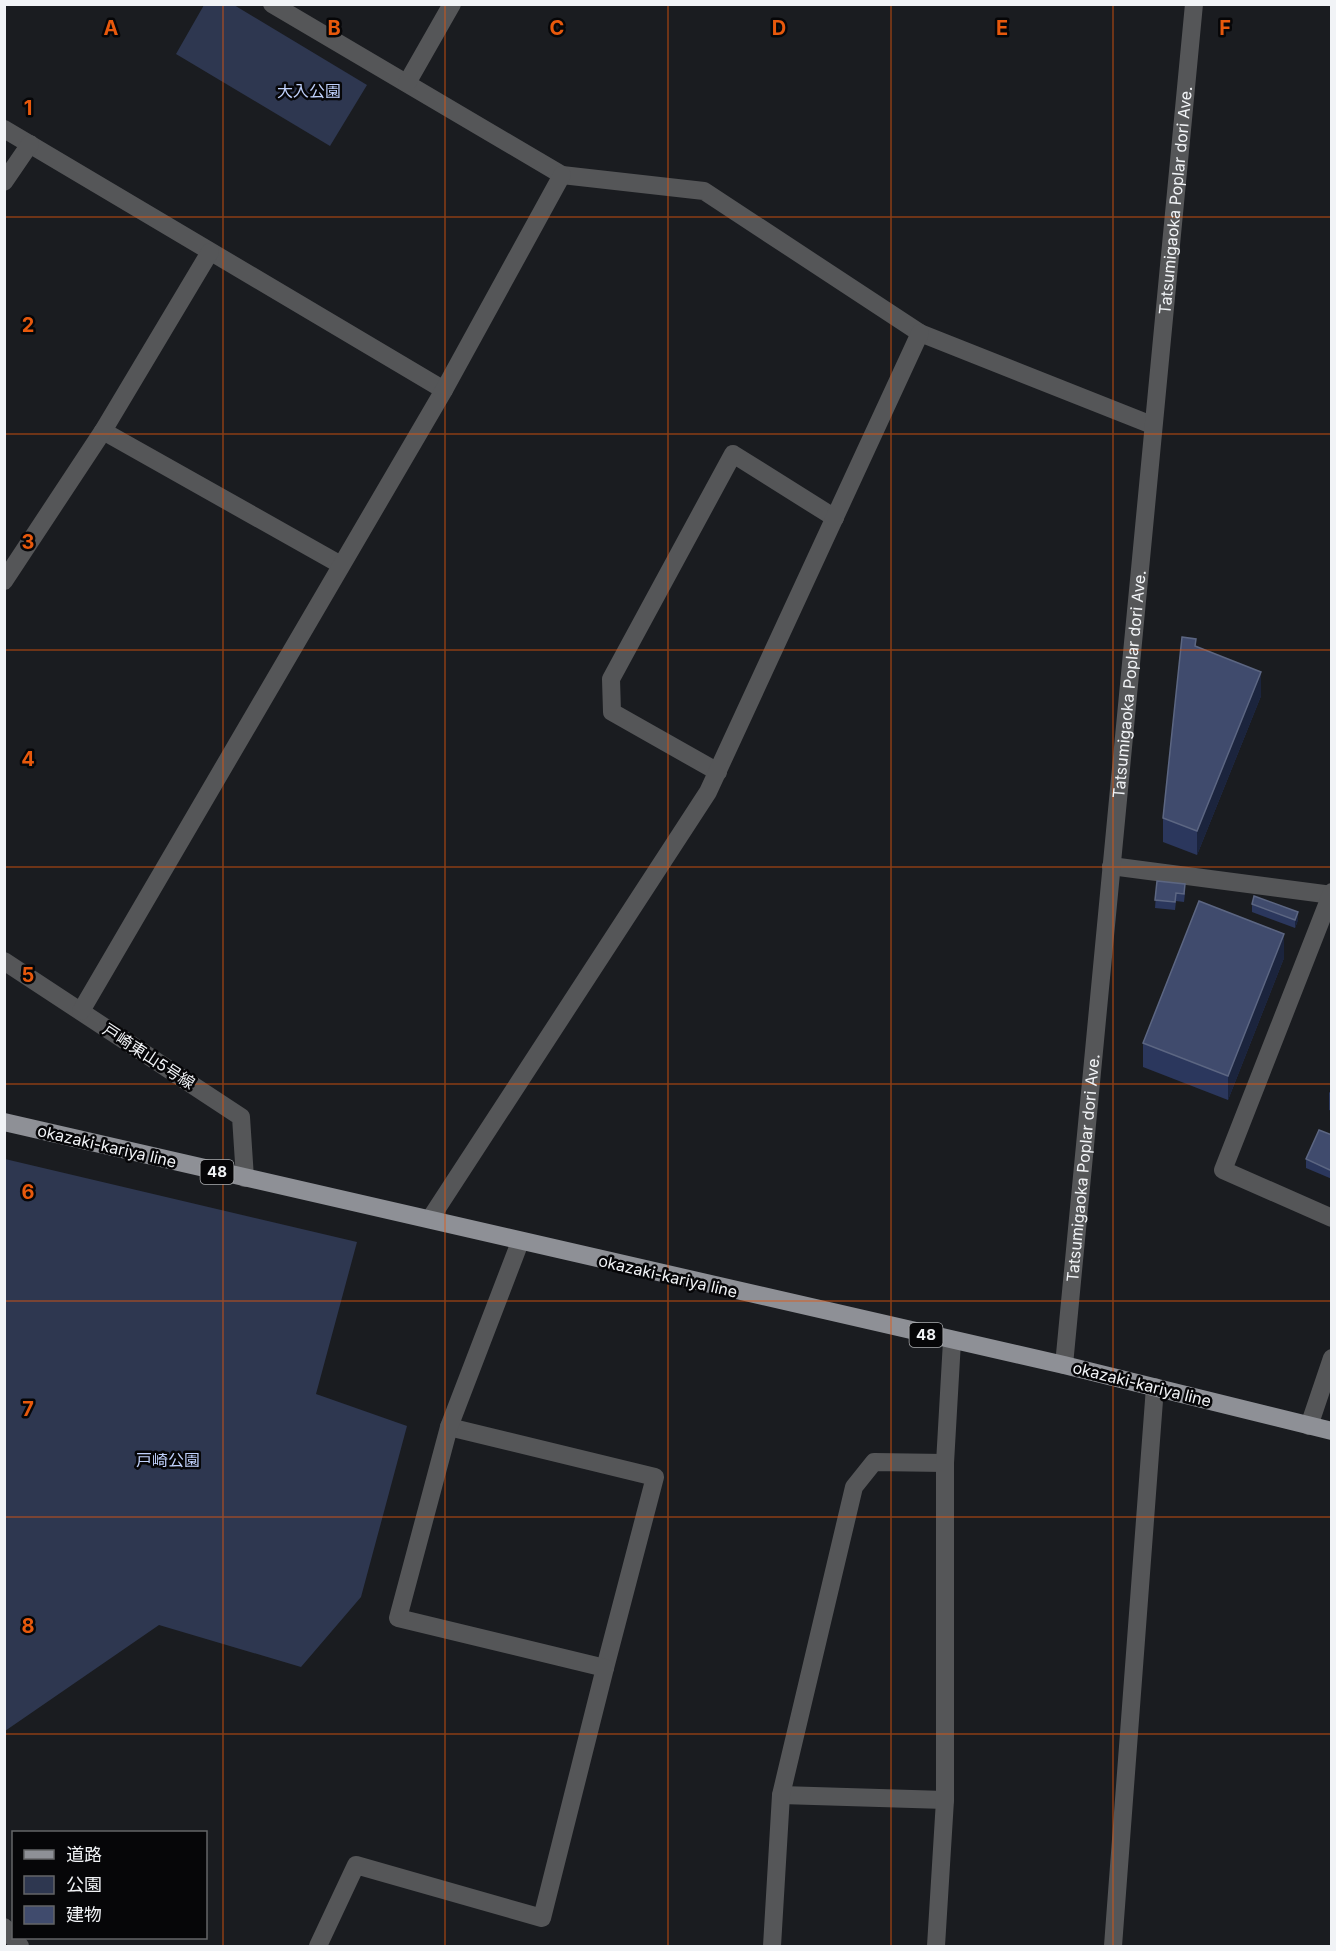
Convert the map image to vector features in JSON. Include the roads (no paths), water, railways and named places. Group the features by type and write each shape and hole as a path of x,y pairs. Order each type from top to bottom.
{"main road":[{"name":"okazaki-kariya line","path":"4,1122 1064,1365 1332,1431"}],"street":[{"path":"272,4 562,175 704,191 920,333 1152,425"},
{"path":"407,83 452,4"},
{"name":"Tatsumigaoka Poplar dori Ave.","path":"1064,1365 1194,4"},
{"path":"4,129 444,390"},
{"path":"4,182 30,144"},
{"path":"81,1011 444,390 562,175"},
{"path":"4,581 103,431 210,252"},
{"path":"430,1220 708,792 920,333"},
{"path":"103,431 341,564"},
{"path":"718,772 612,712 611,679 733,454 835,518"},
{"path":"1111,866 1331,894 1223,1170 1332,1218"},
{"name":"戸崎東山5号線","path":"4,961 241,1117 245,1178"},
{"path":"520,1242 449,1427 398,1618 605,1668"},
{"path":"936,1947 945,1800 945,1463 952,1341"},
{"path":"1309,1426 1332,1358"},
{"path":"1113,1947 1155,1387"},
{"path":"318,1947 356,1865 542,1918 655,1477 449,1427"},
{"path":"772,1947 781,1796 854,1487 874,1462 945,1463"},
{"path":"781,1796 945,1800"}],"park label":[{"name":"大入公園","path":"309,91"},
{"name":"戸崎公園","path":"168,1460"}]}
